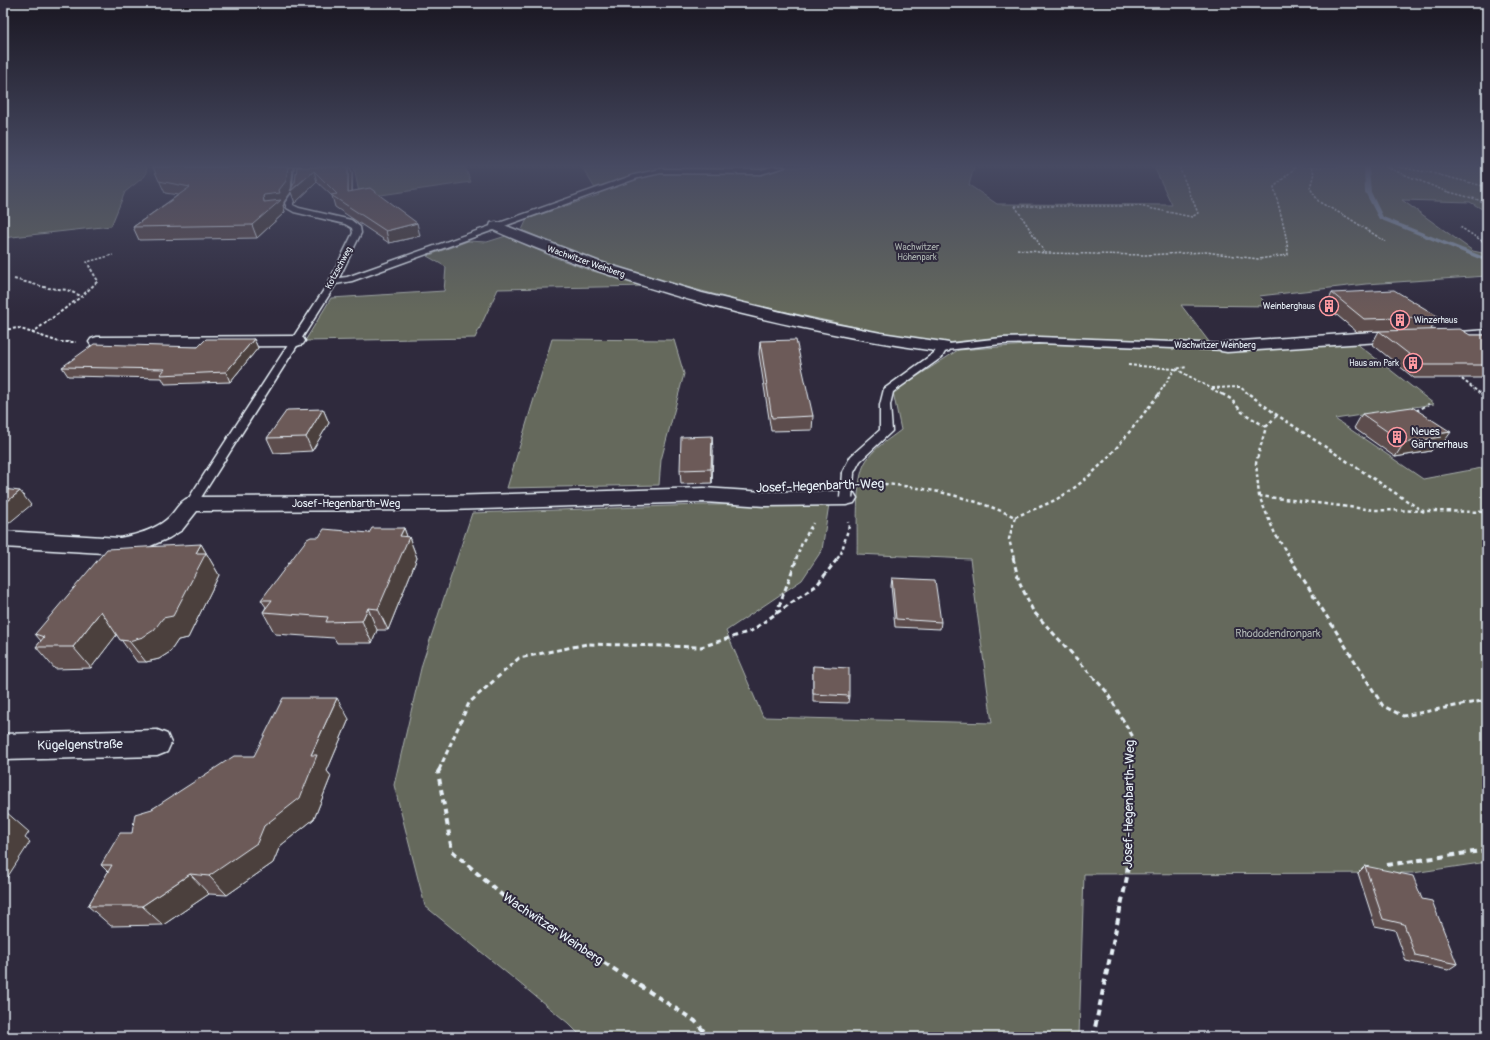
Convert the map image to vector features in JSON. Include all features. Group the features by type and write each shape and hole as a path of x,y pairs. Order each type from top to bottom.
{"street":[{"name":"Wachwitzer Weinberg","path":"496,226 551,250 597,266 743,308 890,341 943,347"},
{"path":"1441,336 1487,335"},
{"name":"Wachwitzer Weinberg","path":"1226,347 1418,336"},
{"path":"97,342 297,341"},
{"name":"Josef-Hegenbarth-Weg","path":"191,504 448,503 704,495 765,499 846,498"},
{"path":"3,539 120,546 140,542 161,533 174,525 191,504"},
{"name":"Kügelgenstraße","path":"3,747 157,743"}],"lane":[{"name":"Kotzschweg","path":"191,504 297,341 333,282 357,233 356,227 348,222 321,216"},
{"path":"333,282 349,279 526,216"},
{"name":"Wachwitzer Weinberg","path":"943,347 1002,341 1038,340 1226,347"},
{"path":"846,498 848,473 855,459 886,431 885,405 888,390 938,355 943,347"}],"path":[{"path":"1021,216 1045,253"},
{"path":"1017,249 1045,253 1145,255 1206,252 1258,259 1288,256 1288,237 1280,216"},
{"path":"1344,216 1386,242"},
{"path":"1460,227 1487,244"},
{"path":"32,333 82,296 98,281 87,262 113,255"},
{"path":"14,279 48,288 67,290 82,296"},
{"path":"3,330 18,328 59,342 97,342"},
{"path":"1139,367 1175,369 1231,399 1242,412 1266,427"},
{"path":"1015,517 1057,499 1087,478 1110,457 1164,388 1175,369"},
{"path":"1457,376 1487,400"},
{"path":"1212,388 1240,387 1277,415 1424,512"},
{"path":"1415,413 1417,409 1429,404"},
{"path":"1277,415 1266,427 1256,462 1259,496 1275,534 1383,706 1403,716 1487,700"},
{"name":"Josef-Hegenbarth-Weg","path":"866,482 931,489 997,508 1015,517 1009,539 1019,581 1033,611 1106,691 1133,737 1127,877 1093,1037"},
{"path":"1259,496 1374,510 1487,512"},
{"name":"Wachwitzer Weinberg","path":"709,1037 695,1021 510,903 452,851 438,772 469,703 519,658 587,644 701,647 751,631 817,585 841,554 849,526 845,507 846,498"},
{"path":"776,614 802,543 825,499"},
{"path":"1387,865 1487,850"}],"green space":[{"path":"3,216 115,216 111,226 3,238"},
{"name":"Wachwitzer Höhenpark","path":"537,216 1424,216 1473,251 1487,254 1487,276 1366,284 1259,296 1269,306 1181,305 1210,343 1031,336 990,338 946,343 883,333 754,305 601,264 522,230 527,219"},
{"path":"506,236 551,256 589,270 649,286 498,289 475,338 305,341 331,298 444,291 446,267 427,256 468,241 487,242"},
{"path":"552,339 674,340 684,374 661,460 659,485 507,488"},
{"name":"Rhododendronpark","path":"1356,343 1434,404 1335,419 1423,479 1487,467 1487,862 1413,873 1084,874 1079,1037 582,1037 568,1023 425,906 394,785 422,664 472,513 700,505 829,504 822,550 802,580 726,631 763,717 992,723 970,559 857,554 857,506 862,470 869,456 901,430 893,392 958,350 1041,344 1247,351"}],"building":[{"path":"149,216 263,216 252,225 133,227"},
{"path":"362,216 407,216 417,223 386,231"},
{"path":"1394,290 1439,317 1364,319 1332,293"},
{"path":"1460,329 1470,335 1487,335 1487,365 1423,365 1379,331"},
{"path":"206,339 254,339 226,372 160,375 165,369 62,367 94,344 198,347"},
{"path":"796,340 813,416 772,418 760,341"},
{"path":"1412,407 1451,432 1436,434 1441,437 1404,443 1362,414"},
{"path":"323,409 306,437 267,438 287,410"},
{"path":"712,436 711,469 680,470 681,437"},
{"path":"3,489 20,491 3,505"},
{"path":"372,528 404,528 400,536 409,537 378,609 368,608 362,621 326,622 328,617 263,612 272,600 261,600 307,539 311,537 319,537 324,529 369,533"},
{"path":"201,544 196,553 206,553 173,616 163,618 154,630 143,637 129,641 120,640 101,611 73,647 36,647 44,637 35,634 107,549"},
{"path":"892,578 935,580 941,622 896,619"},
{"path":"813,666 849,668 849,696 813,694"},
{"path":"283,698 337,698 311,755 317,755 300,798 264,826 257,843 209,876 190,874 142,906 88,906 112,865 101,865 120,833 132,833 135,814 152,809 234,756 254,756"},
{"path":"1365,866 1413,876 1422,899 1432,901 1457,964 1415,955 1404,924 1383,919"}],"waterway":[{"path":"1380,216 1381,218 1487,260"}],"place":[{"name":"Weinberghaus","path":"1329,306"},
{"name":"Winzerhaus","path":"1400,320"},
{"name":"Haus am Park","path":"1413,363"},
{"name":"Neues Gärtnerhaus","path":"1397,437"}]}
